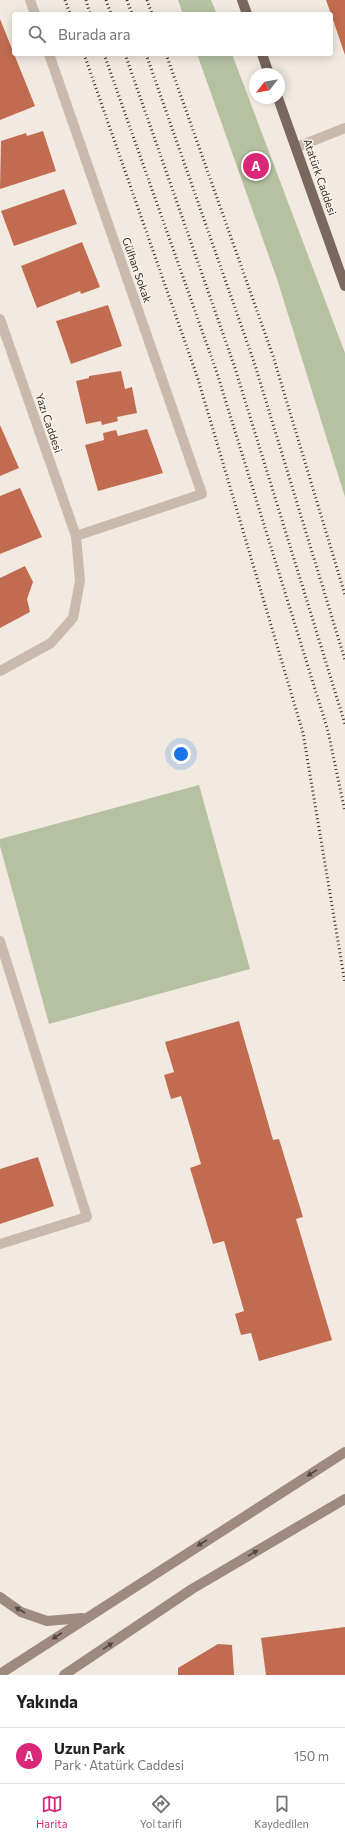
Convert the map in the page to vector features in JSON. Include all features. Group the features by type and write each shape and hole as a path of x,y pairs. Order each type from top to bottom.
{"main road":[{"path":"242,0 246,12"},
{"path":"263,56 267,68"},
{"name":"Atatürk Caddesi","path":"280,104 297,147 345,286"},
{"path":"0,1674 84,1618 345,1452"},
{"path":"64,1675 192,1589 345,1499"},
{"path":"0,1597 21,1612 47,1621 84,1618"}],"street":[{"path":"30,0 34,12"},
{"name":"Gülhan Sokak","path":"50,56 202,494 76,536"},
{"path":"297,147 345,128"},
{"name":"Yazı Caddesi","path":"0,319 76,536 80,581 73,618 51,643 0,672"},
{"path":"0,941 86,1218 0,1244"}],"green space":[{"path":"178,0 211,0 216,12 182,12"},
{"path":"198,56 233,56 249,99 249,104 251,104 345,353 345,497 277,279"},
{"path":"199,785 250,969 49,1024 0,846 0,839"}],"building":[{"path":"326,0 345,0 345,55 333,20 333,12 330,12"},
{"path":"0,19 12,49 12,56 15,56 35,106 0,120"},
{"path":"43,131 56,171 0,189 1,141 26,133 27,136"},
{"path":"64,189 77,224 14,246 1,211"},
{"path":"82,242 100,287 81,294 80,291 37,308 21,266"},
{"path":"108,305 122,346 71,364 56,321"},
{"path":"121,371 125,389 132,387 137,413 117,417 118,421 102,425 101,421 86,424 76,381 89,378 89,376"},
{"path":"0,425 19,468 0,476"},
{"path":"147,429 163,473 98,491 85,445 104,440 103,433 116,430 118,436"},
{"path":"20,488 42,537 0,554 0,496"},
{"path":"25,566 33,582 27,599 30,612 0,628 0,578"},
{"path":"239,1021 273,1140 279,1139 303,1217 296,1219 332,1340 259,1361 251,1333 241,1335 235,1314 244,1311 224,1241 213,1244 190,1168 201,1164 181,1096 171,1099 164,1075 174,1072 165,1042"},
{"path":"38,1157 54,1206 0,1224 0,1169"},
{"path":"345,1627 345,1675 266,1675 261,1638"},
{"path":"218,1644 232,1645 234,1675 178,1675 178,1668"}],"railway":[{"path":"65,0 69,12"},
{"path":"86,0 89,12"},
{"path":"106,0 110,12"},
{"path":"127,0 131,12"},
{"path":"147,0 151,12"},
{"path":"85,56 198,379 303,733 345,983"},
{"path":"105,56 217,373 328,731 345,812"},
{"path":"126,56 235,368 345,724"},
{"path":"147,56 254,362 345,660"},
{"path":"167,56 273,356 345,595"}],"place":[{"name":"Uzun Park","path":"256,166"}]}
